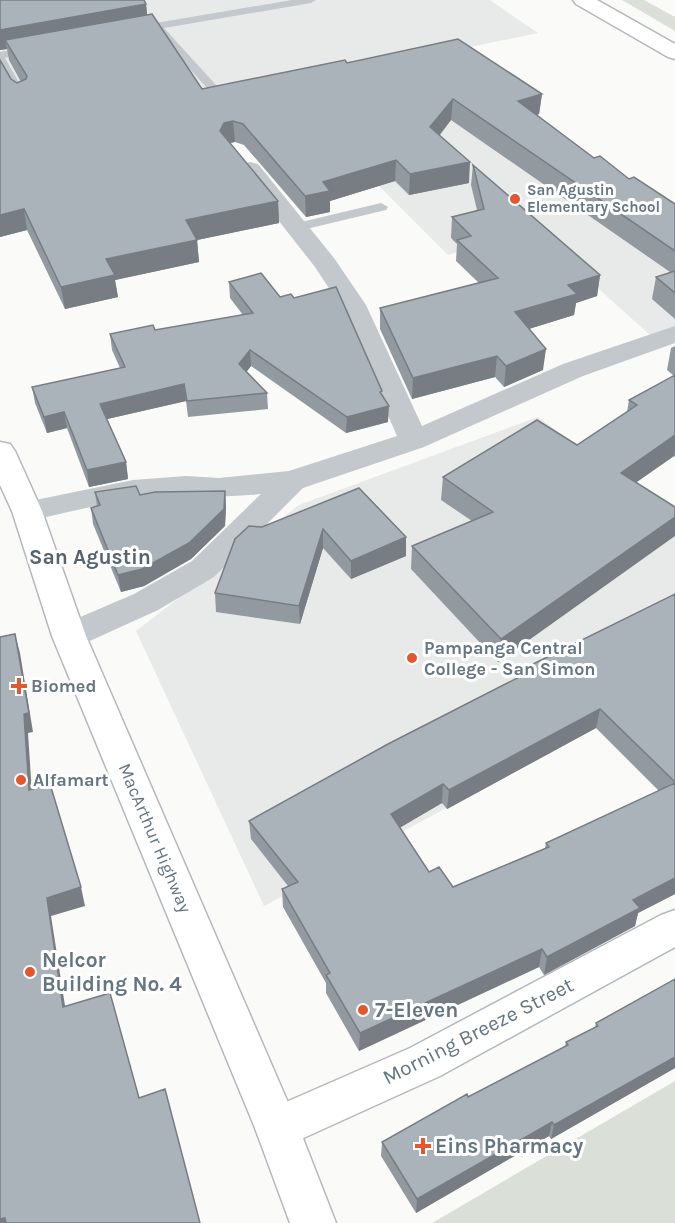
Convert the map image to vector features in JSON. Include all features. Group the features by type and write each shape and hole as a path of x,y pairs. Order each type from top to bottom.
{"main road":[{"path":"583,0 675,53"},
{"name":"MacArthur Highway","path":"0,451 27,511 69,636 277,1128 313,1223"},
{"name":"Morning Breeze Street","path":"277,1128 424,1062 675,927"}],"street":[{"path":"234,151 298,227 354,305 414,440"},
{"path":"27,511 133,490 186,486 219,488 292,481 414,440 573,370 675,333"},
{"path":"69,636 146,602 203,569 292,481"}],"lane":[{"path":"123,32 311,0"},
{"path":"156,26 212,87"},
{"path":"22,98 0,57 45,46"},
{"path":"298,227 381,207"}],"shaded area":[{"path":"0,0 490,0 538,33 0,145"},
{"path":"622,0 644,0 675,17 675,31"},
{"name":"San Agustin Elementary School","path":"463,105 675,226 675,326 650,335 534,231 448,255 366,173"},
{"name":"Pampanga Central College - San Simon","path":"538,417 675,518 675,685 264,906 136,631 299,505"},
{"path":"675,1081 675,1223 432,1223"}],"building":[{"path":"0,0 144,0 146,4 0,30"},
{"path":"152,14 202,89 345,60 347,63 458,39 542,94 518,101 594,158 600,156 629,179 634,177 675,204 675,251 453,99 430,127 470,162 410,174 396,160 323,182 330,191 305,196 243,124 233,121 224,123 220,131 278,201 186,220 197,240 106,259 115,275 61,287 24,209 0,215 0,60 11,79 17,83 26,79 27,76 5,40"},
{"path":"473,165 600,275 568,285 577,294 515,312 546,349 506,366 497,356 413,378 380,308 498,278 457,240 471,236 452,217 484,209"},
{"path":"675,271 675,293 656,277"},
{"path":"261,273 280,297 291,294 294,298 336,287 382,391 380,392 389,406 347,417 250,350 239,364 267,393 187,401 184,384 100,404 126,462 87,470 64,412 44,417 32,387 125,367 110,334 153,325 155,330 253,313 229,282"},
{"path":"675,375 675,435 621,473 675,507 675,517 501,639 412,546 493,512 443,477 537,420 577,445 637,405 629,400"},
{"path":"136,486 140,495 155,492 225,491 224,509 189,543 142,569 118,575 91,508 100,505 95,492"},
{"path":"359,488 406,537 351,561 323,529 299,606 215,593 235,539 249,526 262,527"},
{"path":"675,594 675,782 600,709 449,790 443,784 391,814 429,872 439,867 453,887 549,847 546,843 675,783 675,878 633,900 640,908 547,957 542,949 360,1033 326,975 330,973 282,889 298,882 249,821 388,744 529,672 525,668"},
{"path":"15,634 29,713 24,714 29,790 50,784 81,887 47,898 63,1007 110,993 139,1098 165,1089 200,1223 6,1223 5,1218 0,1219 0,637"},
{"path":"675,979 675,1057 554,1125 552,1122 417,1199 382,1142 467,1094 468,1097 568,1045 566,1042 598,1026 596,1023"}],"place":[{"name":"San Agustin Elementary School","path":"515,199"},
{"name":"Pampanga Central College - San Simon","path":"412,658"},
{"name":"Biomed","path":"19,686"},
{"name":"Alfamart","path":"21,780"},
{"name":"Nelcor Building No. 4","path":"30,972"},
{"name":"7-Eleven","path":"363,1010"},
{"name":"Eins Pharmacy","path":"423,1146"}],"district":[{"name":"San Agustin","path":"90,557"}]}
